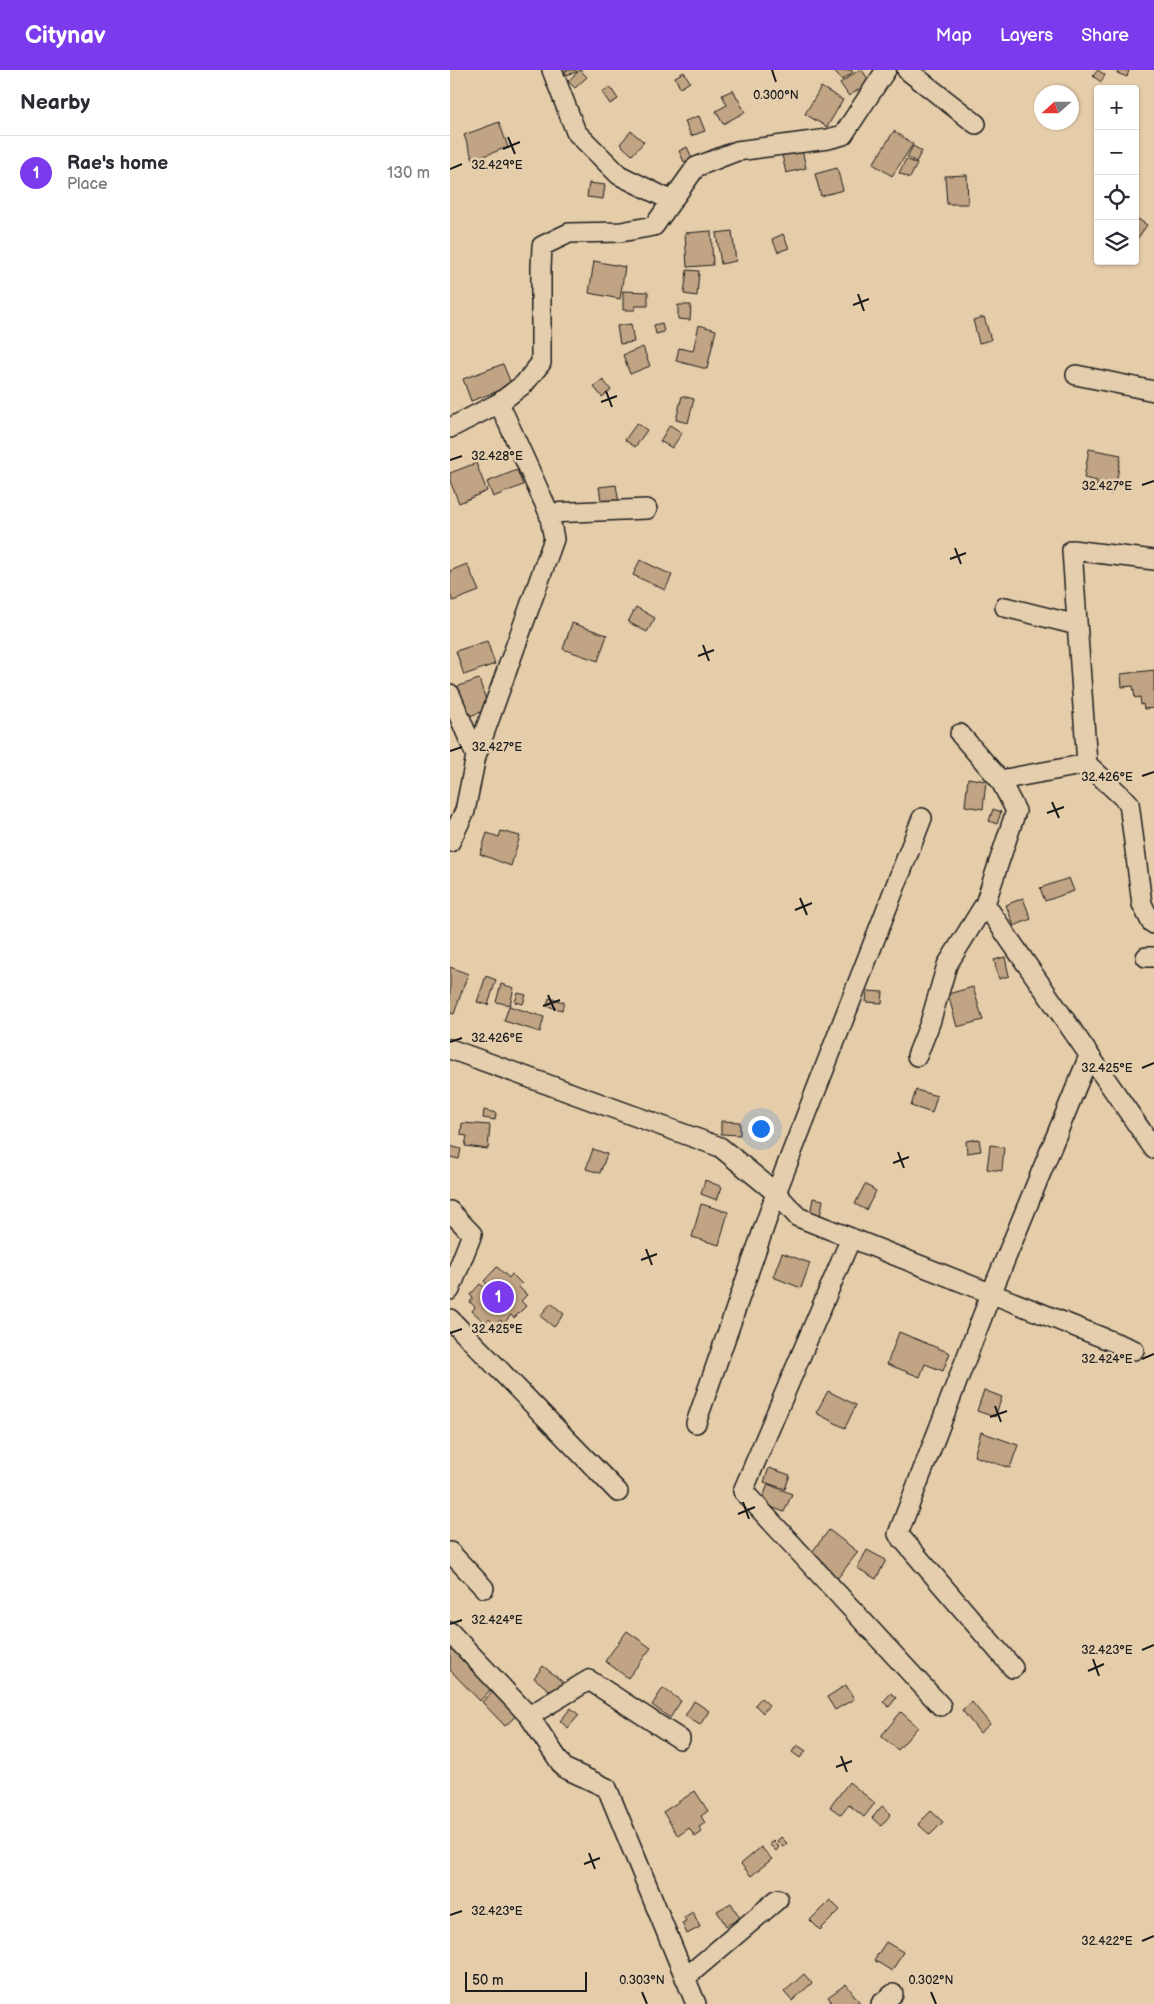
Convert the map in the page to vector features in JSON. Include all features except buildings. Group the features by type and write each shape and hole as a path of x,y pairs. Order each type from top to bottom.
{"street":[{"path":"552,70 576,132 618,175 672,201"},
{"path":"450,428 499,403 524,384 541,363 540,268 542,246 569,233 621,232 654,226 696,167 737,151 828,139 843,135 886,70"},
{"path":"907,70 976,124"},
{"path":"1076,375 1154,391"},
{"path":"450,842 465,811 476,756 554,539 549,513 499,403"},
{"path":"549,513 648,509"},
{"path":"1154,560 1072,550 1087,764 1130,803 1142,904 1150,922 1154,924"},
{"path":"1005,607 1077,625"},
{"path":"450,694 476,756"},
{"path":"917,1056 930,1023 947,964 985,904 1016,811 1000,780 960,734"},
{"path":"1000,780 1087,764"},
{"path":"696,1423 776,1193 922,818"},
{"path":"985,904 1154,1150"},
{"path":"450,1049 720,1147 776,1193 798,1217 1134,1350"},
{"path":"1013,1668 898,1534 991,1294 1089,1056"},
{"path":"450,1211 472,1234 450,1290"},
{"path":"851,1238 743,1491 941,1706"},
{"path":"450,1319 618,1492"},
{"path":"450,1552 484,1588"},
{"path":"450,1632 529,1716 564,1768 607,1788 696,2004"},
{"path":"529,1716 589,1680 680,1739"},
{"path":"685,1978 778,1899"}],"place":[{"name":"Rae's home","path":"498,1297"}]}
